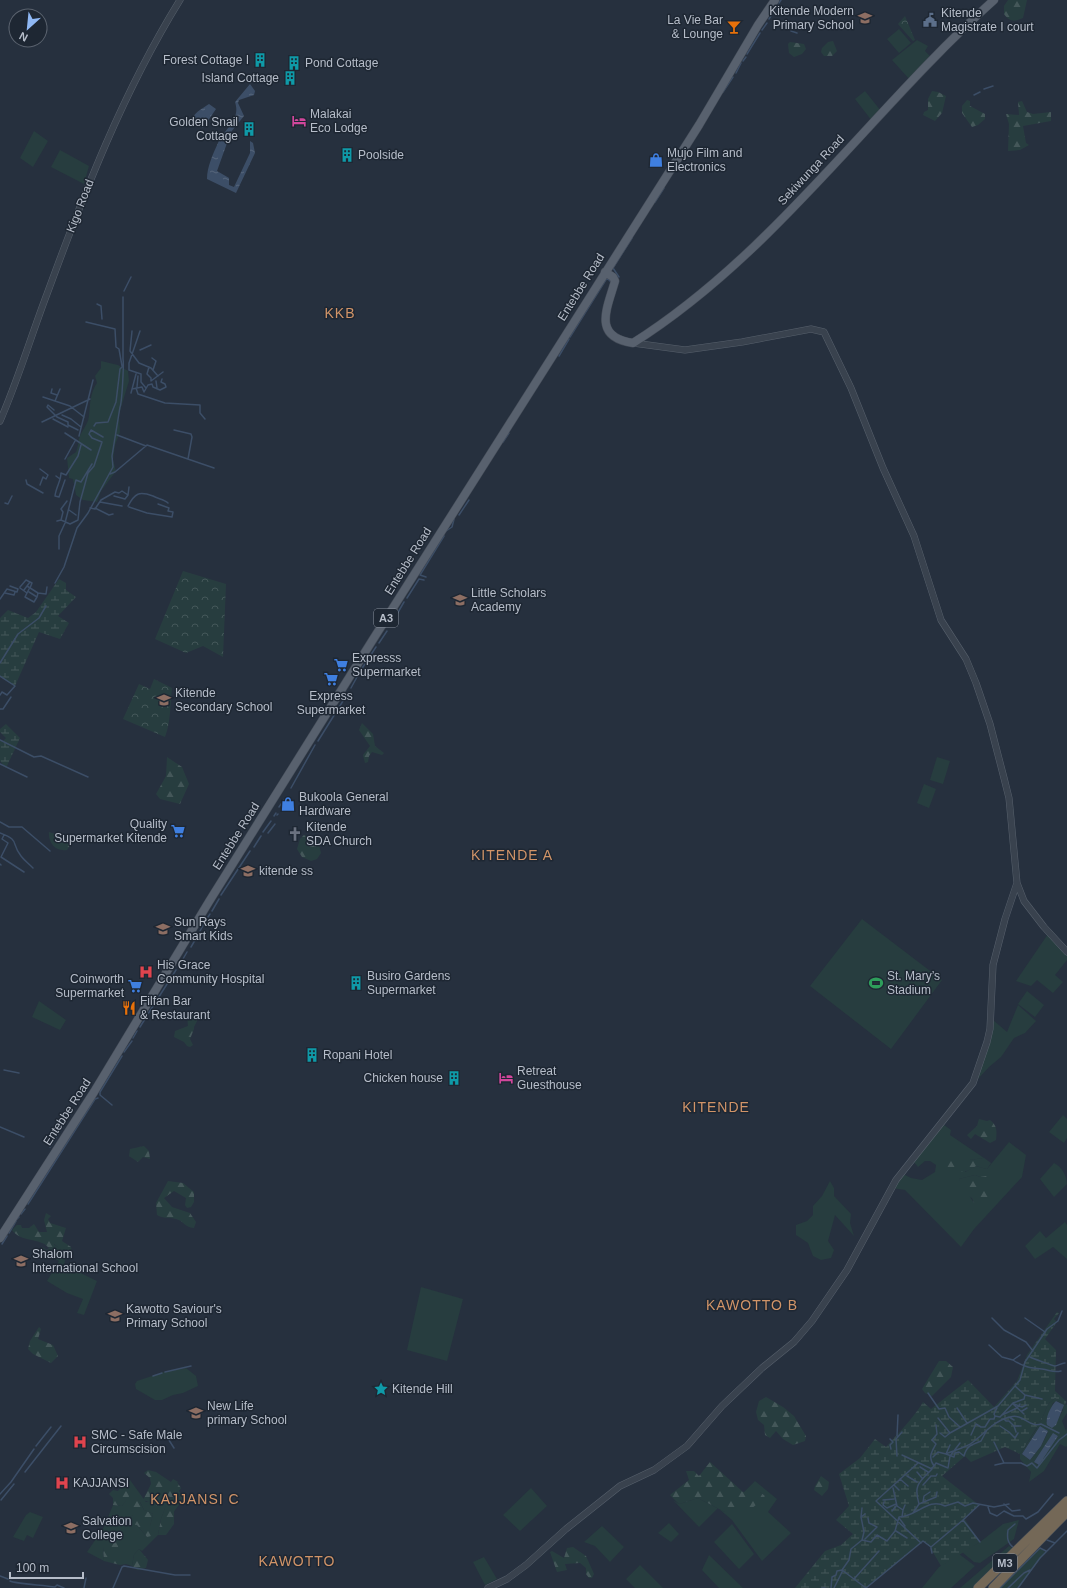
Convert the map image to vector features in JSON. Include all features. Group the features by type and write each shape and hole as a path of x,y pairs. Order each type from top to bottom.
{"highway":[{"name":"M3","path":"978,1588 1067,1501"},
{"name":"M3","path":"993,1588 1067,1512"}],"main road":[{"name":"Entebbe Road","path":"0,1238 94,1092 233,863 698,125 758,25 775,0"},
{"name":"Sekiwunga Road","path":"633,343 680,310 735,265 788,212 918,75 994,0"},
{"path":"605,272 613,276 615,281 606,312 605,324 609,334 617,339 633,343"}],"street":[{"name":"Kigo Road","path":"0,421 96,166 123,103 164,25 180,0"},
{"path":"633,343 685,350 742,342 812,329 824,332 851,388 883,468 914,536 941,620 966,659 976,683 988,720 1009,798 1017,883 1024,901 1044,927 1067,952"},
{"path":"488,1588 507,1579 526,1565 566,1529 620,1486 654,1470 687,1446 722,1406 762,1368 794,1342 812,1321 847,1270 896,1180 973,1083 988,1042 993,965 1005,919 1017,883"}],"green space":[{"path":"1008,0 1027,0 1023,18 1010,20 1006,17 1004,14 1004,6"},
{"path":"905,16 915,40 913,41 898,24"},
{"path":"899,29 911,43 899,53 887,39"},
{"path":"917,40 928,46 925,51 931,57 910,80 892,60"},
{"path":"833,41 837,51 832,56 824,56 821,52 822,48 828,42"},
{"path":"790,42 804,44 806,49 802,54 794,57 789,53 788,44"},
{"path":"865,91 881,111 872,121 855,99"},
{"path":"932,91 946,96 942,113 935,121 923,115 924,112 928,110 928,99"},
{"path":"967,100 970,101 970,106 985,114 985,119 978,125 972,127 962,113 962,106"},
{"path":"1022,101 1027,112 1033,114 1051,112 1051,121 1023,126 1026,143 1029,145 1020,150 1008,151 1009,124 1006,114 1019,115 1018,102"},
{"path":"34,131 48,141 33,167 20,158"},
{"path":"60,150 89,166 84,184 51,167"},
{"path":"101,361 118,365 128,371 129,381 119,414 120,432 115,445 113,460 116,471 101,491 97,502 83,500 76,495 73,479 69,478 67,458 76,452 80,436 86,425 92,395 97,383 95,376 101,368"},
{"path":"183,571 226,584 223,657 203,646 186,653 155,639"},
{"path":"59,579 66,583 66,590 76,597 58,616 69,623 60,639 39,632 15,686 0,676 0,618 8,610 28,618 36,612"},
{"path":"154,679 172,688 169,719 165,737 123,719 139,684 150,689"},
{"path":"362,723 373,734 375,746 384,753 382,755 372,752 369,756 368,762 365,763 363,755 370,746 359,730"},
{"path":"6,724 20,738 6,768 0,761 0,740 3,741 6,738 0,732 0,729"},
{"path":"167,757 182,767 189,784 180,804 160,799 156,794 166,776"},
{"path":"937,757 950,761 943,784 930,780"},
{"path":"924,784 936,789 929,808 917,803"},
{"path":"49,832 67,838 71,844 67,850 59,850 51,843"},
{"path":"304,835 318,841 321,853 317,859 311,861 302,857 297,849 300,839"},
{"name":"St. Mary’s Stadium","path":"862,919 942,980 891,1049 810,986"},
{"path":"1048,934 1067,954 1067,960 1055,975 1063,982 1053,993 1037,980 1031,986 1016,981"},
{"path":"1027,991 1044,1005 1035,1017 1018,1004"},
{"path":"39,1001 66,1020 60,1030 32,1017"},
{"path":"1018,1005 1036,1021 1025,1033 1014,1038 1001,1057 977,1080 993,1020 1007,1032"},
{"path":"190,1012 197,1016 197,1021 190,1039 193,1045 190,1047 174,1037 175,1031 188,1026 187,1015"},
{"path":"1063,1115 1067,1119 1067,1138 1064,1143 1049,1132"},
{"path":"979,1119 987,1121 990,1120 994,1124 996,1140 990,1143 975,1134 971,1139 967,1135 977,1126"},
{"path":"944,1125 951,1130 950,1135 984,1158 970,1160 965,1172 976,1166 987,1169 1009,1142 1026,1155 1022,1177 974,1229 961,1247 905,1190 892,1188 903,1174 911,1178 922,1180 935,1172 936,1165 930,1161 925,1161 918,1167 913,1161","holes":["975,1175 980,1177 974,1203 959,1179"]},
{"path":"144,1146 149,1151 150,1159 143,1157 138,1162 129,1156 130,1149"},
{"path":"950,1157 965,1157 970,1160 984,1158 991,1163 987,1169 976,1166 968,1171 959,1172 951,1170 944,1163"},
{"path":"1054,1163 1064,1172 1067,1184 1054,1197 1040,1179"},
{"path":"975,1175 980,1177 986,1176 988,1179 987,1185 992,1196 987,1201 974,1203 972,1198 964,1193 959,1179"},
{"path":"168,1181 183,1183 194,1192 194,1202 191,1207 187,1208 185,1205 186,1198 174,1191 164,1198 172,1207 190,1213 196,1222 194,1228 174,1218 157,1215 156,1203"},
{"path":"830,1181 834,1188 834,1196 851,1214 850,1223 854,1236 835,1215 828,1241 834,1250 831,1258 821,1260 813,1256 808,1243 796,1235 796,1225 807,1221 813,1215 813,1206 822,1196"},
{"path":"46,1213 51,1216 48,1219 50,1223 66,1228 62,1241 71,1247 72,1252 68,1254 54,1244 55,1249 59,1254 58,1256 43,1252 41,1249 42,1247 47,1250 49,1248 41,1242 20,1237 12,1230 17,1225 21,1225 22,1228 29,1228 34,1224 39,1232 47,1232 44,1220"},
{"path":"1065,1222 1067,1225 1067,1259 1053,1247 1035,1259 1025,1246 1040,1231 1046,1238"},
{"path":"53,1244 67,1252 64,1265 97,1281 84,1315 77,1313 83,1299 67,1293 47,1281 59,1261 48,1254 56,1256 58,1254"},
{"path":"421,1287 463,1299 447,1361 407,1350"},
{"path":"1057,1312 1059,1313 1054,1319 1057,1322 1045,1339 1056,1350 1055,1391 1067,1402 1065,1404 1055,1398 1048,1404 1041,1421 1036,1423 1037,1427 1020,1454 1005,1447 971,1462 965,1456 942,1476 979,1505 964,1518 980,1542 941,1566 930,1547 923,1541 866,1588 795,1588 825,1551 841,1545 853,1534 836,1520 849,1506 839,1474 860,1458 875,1439 886,1447 910,1420 923,1402 931,1409 968,1380 994,1407 1017,1381 1027,1355"},
{"path":"39,1327 41,1329 38,1339 53,1345 58,1356 51,1363 33,1354 28,1349 30,1341"},
{"path":"939,1361 946,1361 953,1367 951,1377 932,1396 925,1393 922,1389"},
{"path":"186,1368 196,1376 198,1386 183,1393 173,1395 162,1400 155,1400 136,1389 135,1384 137,1381 164,1372"},
{"path":"766,1397 783,1407 794,1416 806,1436 805,1441 793,1445 783,1439 776,1431 770,1438 765,1435 764,1425 758,1420 756,1412 759,1401"},
{"path":"1055,1398 1067,1405 1067,1413 1062,1421 1066,1431 1067,1428 1067,1446 1066,1447 1060,1444 1044,1471 1029,1482 1031,1472 1020,1459 1020,1454 1037,1428 1036,1423 1041,1421 1048,1404","holes":["1057,1401 1061,1403 1063,1410 1056,1423 1046,1422 1053,1403","1040,1426 1048,1432 1041,1446 1030,1460 1022,1454","1053,1434 1058,1436 1038,1465 1034,1462"]},
{"path":"710,1462 743,1492 760,1492 765,1496 752,1508 741,1506 734,1514 725,1512 698,1498 679,1504 670,1495 689,1480 686,1471 694,1471 699,1476"},
{"path":"148,1470 156,1472 171,1482 173,1479 180,1483 177,1482 181,1488 179,1491 181,1494 178,1499 163,1495 163,1499 156,1506 153,1501 149,1502 143,1500 151,1484 150,1478 144,1473"},
{"path":"821,1476 829,1482 828,1489 822,1496 814,1490"},
{"path":"130,1480 146,1502 163,1495 178,1499 181,1494 184,1498 173,1513 174,1501 168,1501 161,1519 158,1535 142,1551 139,1549 134,1555 132,1566 126,1564 126,1561 121,1558 118,1552 103,1546 104,1561 87,1552 104,1527 113,1505 122,1506 129,1495 122,1486","holes":["140,1502 144,1510 153,1514 147,1537 137,1525 128,1519 133,1515"]},
{"path":"755,1481 777,1499 768,1512 791,1533 762,1561 732,1520 719,1509 725,1512 765,1496 760,1492 744,1492"},
{"path":"122,1486 130,1495 122,1506 113,1505 113,1498 109,1494 113,1490 118,1491"},
{"path":"531,1488 547,1506 520,1531 503,1515"},
{"path":"136,1495 144,1510 153,1514 150,1526 151,1536 147,1537 137,1525 128,1524 128,1519 133,1515 132,1497"},
{"path":"698,1498 718,1508 699,1527 673,1500 679,1504"},
{"path":"168,1500 174,1501 174,1524 166,1535 158,1535 161,1519"},
{"path":"30,1512 43,1517 33,1538 27,1535 24,1541 13,1537 26,1515"},
{"path":"1019,1520 1014,1539 980,1563 974,1562 962,1552 980,1542 1003,1524"},
{"path":"669,1523 679,1534 671,1542 658,1533"},
{"path":"732,1524 754,1554 739,1569 714,1542"},
{"path":"602,1526 624,1547 610,1562 595,1546 584,1542"},
{"path":"107,1538 118,1541 119,1552 121,1557 126,1560 126,1564 120,1565 104,1561 103,1546"},
{"path":"1009,1546 1014,1549 973,1588 960,1588"},
{"path":"573,1547 586,1556 594,1574 592,1578 589,1578 586,1574 586,1568 580,1563 565,1564 567,1570 557,1572 550,1552 552,1551 564,1558 567,1548"},
{"path":"1040,1548 1045,1552 1019,1588 1000,1588"},
{"path":"139,1549 148,1560 146,1568 137,1570 132,1566 134,1555"},
{"path":"959,1554 975,1566 951,1588 922,1588 939,1567"},
{"path":"709,1555 743,1588 719,1588 702,1570"},
{"path":"484,1557 497,1579 485,1585 473,1562"},
{"path":"640,1565 663,1588 635,1588 626,1579"}],"water":[{"path":"250,84 255,91 254,95 239,100 238,103 244,116 231,132 217,171 229,178 229,185 234,187 250,153 250,141 253,143 255,153 236,193 207,179 207,174 218,143 236,114 235,102"},
{"path":"209,104 216,109 203,128 192,122 194,116"},
{"path":"1056,1401 1064,1405 1056,1425 1052,1428 1047,1425 1047,1419 1050,1409"},
{"path":"1040,1426 1048,1431 1041,1446 1030,1460 1022,1454"},
{"path":"1053,1433 1058,1436 1039,1465 1034,1462"}],"waterway":[{"path":"769,19 778,5"},
{"path":"762,30 767,23"},
{"path":"791,31 797,33"},
{"path":"747,54 760,33"},
{"path":"743,61 746,57"},
{"path":"736,73 741,63"},
{"path":"723,92 733,77"},
{"path":"984,89 993,86"},
{"path":"974,95 980,92"},
{"path":"674,172 684,155"},
{"path":"655,202 664,188"},
{"path":"619,277 613,268 632,238"},
{"path":"124,291 131,277"},
{"path":"570,337 607,278 611,282"},
{"path":"55,583 64,567 77,528 88,513 113,467 112,456 123,383 123,297"},
{"path":"97,304 101,306 102,319"},
{"path":"86,322 115,329 116,347 119,349 122,366"},
{"path":"132,331 130,351 139,363 151,368 158,376"},
{"path":"140,331 129,363 129,370 141,374 141,382 146,388"},
{"path":"559,356 569,339"},
{"path":"140,350 151,345"},
{"path":"152,358 156,361 153,370"},
{"path":"94,426 96,423 108,422 116,402 120,369 122,367"},
{"path":"149,367 147,374 151,378 151,381 163,372"},
{"path":"131,393 136,374"},
{"path":"137,387 138,376"},
{"path":"132,389 142,387 144,392 148,385 152,384 153,387 160,390 166,387 165,384 161,382 162,379"},
{"path":"79,436 93,380"},
{"path":"156,381 157,388"},
{"path":"136,388 138,394 165,403 200,405 200,413 205,419"},
{"path":"52,389 51,393 57,395"},
{"path":"55,401 60,389"},
{"path":"43,397 70,406 84,417"},
{"path":"42,422 90,399"},
{"path":"54,410 48,405 47,407 57,417 68,422 68,425 78,430"},
{"path":"62,415 71,419 81,427"},
{"path":"53,419 68,427"},
{"path":"57,521 61,520 70,524 78,520 80,502 88,473 94,466 102,442 92,438 89,434 91,430 103,437"},
{"path":"174,430 191,434 192,437 188,459"},
{"path":"65,433 91,450"},
{"path":"503,442 509,433"},
{"path":"117,435 146,446"},
{"path":"65,459 75,441"},
{"path":"65,480 59,497 55,496 61,473 66,475 78,456 81,445"},
{"path":"110,474 115,472 147,445 214,468"},
{"path":"59,549 59,536 65,523 76,480 81,482 92,464"},
{"path":"40,469 48,475 46,479 43,477 40,485"},
{"path":"56,476 60,479"},
{"path":"26,480 27,484 43,493"},
{"path":"128,495 129,487"},
{"path":"90,508 95,509 101,500 115,492 119,493 122,491 128,495 125,499 114,496"},
{"path":"128,506 133,498 138,494 153,496 168,503"},
{"path":"5,503 8,504 12,496"},
{"path":"459,515 469,500"},
{"path":"61,520 63,512 61,509 67,501"},
{"path":"100,502 122,506"},
{"path":"129,507 147,513 172,517 173,512 168,511 169,508 158,504"},
{"path":"95,508 109,515 113,514"},
{"path":"69,510 76,515"},
{"path":"446,531 452,527 454,519"},
{"path":"426,577 420,575 444,536"},
{"path":"407,598 419,579 424,580"},
{"path":"20,587 26,580 32,583 30,588"},
{"path":"24,590 30,582"},
{"path":"0,599 7,589 17,592 18,589 10,586"},
{"path":"27,586 38,593 46,594 47,587"},
{"path":"20,588 27,593"},
{"path":"29,589 25,597 34,602 37,597"},
{"path":"5,593 14,595 15,592"},
{"path":"29,592 37,597 38,593"},
{"path":"393,621 404,602"},
{"path":"0,663 18,634 39,618 46,606"},
{"path":"379,643 387,631"},
{"path":"359,673 376,647"},
{"path":"0,676 15,686 7,695 2,692 0,695"},
{"path":"351,688 357,677"},
{"path":"318,741 348,693"},
{"path":"0,709 3,709 11,697"},
{"path":"0,740 34,757 41,756 88,777"},
{"path":"291,788 315,745"},
{"path":"0,764 27,777"},
{"path":"279,807 284,800"},
{"path":"263,832 271,821"},
{"path":"0,822 9,827 22,827 50,851"},
{"path":"268,833 275,824"},
{"path":"0,833 13,840 21,856 33,868"},
{"path":"4,835 2,839 8,843 1,857 24,872"},
{"path":"254,847 261,836"},
{"path":"221,895 250,851"},
{"path":"212,911 219,899"},
{"path":"200,931 205,922"},
{"path":"191,947 198,935"},
{"path":"183,959 187,952"},
{"path":"148,1014 176,970"},
{"path":"140,1027 145,1019"},
{"path":"133,1038 137,1031"},
{"path":"124,1052 132,1041"},
{"path":"112,1105 100,1095 100,1092 122,1056"},
{"path":"4,1070 19,1073"},
{"path":"28,1204 95,1099 98,1098"},
{"path":"73,1101 80,1100"},
{"path":"50,1147 63,1126"},
{"path":"0,1127 24,1137"},
{"path":"21,1214 25,1209"},
{"path":"9,1233 16,1221"},
{"path":"2,1244 7,1236"},
{"path":"950,1433 998,1406 1020,1380 1025,1362 1047,1329 1058,1321 1062,1311"},
{"path":"992,1318 1004,1330 1026,1342 1033,1351"},
{"path":"1025,1318 1045,1332"},
{"path":"989,1345 1002,1357 1013,1360 1020,1355"},
{"path":"1030,1357 1055,1366 1065,1363"},
{"path":"1013,1360 1031,1368 1045,1369 1054,1372 1061,1371"},
{"path":"165,1372 191,1366"},
{"path":"153,1376 162,1373"},
{"path":"1015,1386 1025,1395 1042,1399"},
{"path":"928,1393 939,1409 945,1408 949,1417 960,1427"},
{"path":"971,1435 976,1424 981,1427 985,1427 990,1419 994,1419 995,1416 1000,1417 1013,1403 1024,1399 1025,1395"},
{"path":"1013,1404 1024,1414"},
{"path":"1014,1404 1022,1407 1026,1405"},
{"path":"1002,1415 1017,1408 1020,1404"},
{"path":"957,1408 967,1423"},
{"path":"995,1416 994,1414 997,1408"},
{"path":"1022,1411 1027,1408"},
{"path":"897,1436 898,1415"},
{"path":"1010,1417 1015,1416 1033,1424 1041,1424 1059,1433"},
{"path":"946,1454 970,1444 999,1421 1009,1417 1014,1420"},
{"path":"938,1418 950,1433 945,1437 940,1433"},
{"path":"1004,1419 1009,1421 1014,1426 1016,1432"},
{"path":"932,1468 934,1466 931,1460 931,1455 936,1444 932,1440 937,1434 936,1425"},
{"path":"25,1472 61,1426"},
{"path":"1000,1426 1015,1438 1018,1433"},
{"path":"1014,1426 1021,1426"},
{"path":"36,1446 51,1427"},
{"path":"946,1454 954,1457 955,1453 959,1452 964,1456 968,1447 981,1441 987,1430"},
{"path":"897,1456 896,1439 902,1432"},
{"path":"1004,1463 1021,1463 1027,1466 1032,1463 1037,1468 1059,1440 1067,1434"},
{"path":"167,1437 174,1448"},
{"path":"890,1439 893,1442 890,1445 891,1449"},
{"path":"994,1442 1004,1463 995,1465"},
{"path":"934,1466 936,1463 948,1468 950,1456 960,1443"},
{"path":"933,1457 938,1452 946,1454 950,1445"},
{"path":"0,1494 11,1482 34,1449"},
{"path":"902,1455 932,1469 917,1488 919,1504 913,1513"},
{"path":"918,1463 876,1501 921,1543"},
{"path":"920,1467 928,1472"},
{"path":"917,1472 922,1478"},
{"path":"923,1485 931,1476 936,1476 937,1474"},
{"path":"907,1476 917,1482"},
{"path":"900,1479 908,1486"},
{"path":"1,1500 14,1484"},
{"path":"894,1485 899,1490"},
{"path":"893,1488 897,1506 903,1510 902,1517"},
{"path":"923,1502 924,1496 930,1492"},
{"path":"919,1504 936,1497 937,1492"},
{"path":"988,1507 990,1513 997,1516 1004,1511 1014,1516 1023,1516 1026,1519 1038,1512 1053,1494"},
{"path":"883,1500 894,1499"},
{"path":"884,1502 883,1505 887,1508 896,1504"},
{"path":"831,1588 832,1577 836,1575 837,1571 842,1570 849,1560 851,1549 862,1540 871,1542 877,1535 887,1541 895,1531 899,1517 911,1514 933,1504 945,1506 958,1502 965,1506 973,1503 994,1507 1009,1504"},
{"path":"1004,1504 1012,1511 1020,1510"},
{"path":"903,1510 905,1505"},
{"path":"963,1520 979,1505"},
{"path":"892,1511 896,1506"},
{"path":"861,1517 862,1508"},
{"path":"862,1540 864,1532 861,1517 865,1514"},
{"path":"865,1539 877,1527 869,1523 868,1518"},
{"path":"899,1518 905,1526"},
{"path":"866,1588 923,1541 931,1547 963,1520 980,1542"},
{"path":"1014,1548 1008,1540 1008,1530 1015,1524"},
{"path":"896,1531 907,1538"},
{"path":"1018,1588 1040,1558 1067,1531"},
{"path":"1047,1540 1055,1543"},
{"path":"931,1548 932,1553"},
{"path":"1000,1588 1040,1548 1046,1551"},
{"path":"854,1579 879,1551"},
{"path":"113,1588 122,1567 124,1566 175,1575 190,1575"},
{"path":"842,1570 866,1588"},
{"path":"834,1588 843,1570"},
{"path":"1008,1588 1024,1573 1030,1570"},
{"path":"0,1576 8,1579"},
{"path":"84,1588 86,1578"},
{"path":"10,1581 55,1587 57,1585 64,1588"}],"place":[{"name":"Kitende Modern Primary School","path":"865,18"},
{"name":"Kitende Magistrate I court","path":"930,20"},
{"name":"La Vie Bar & Lounge","path":"734,27"},
{"name":"Forest Cottage I","path":"260,60"},
{"name":"Pond Cottage","path":"294,63"},
{"name":"Island Cottage","path":"290,78"},
{"name":"Malakai Eco Lodge","path":"299,121"},
{"name":"Golden Snail Cottage","path":"249,129"},
{"name":"Poolside","path":"347,155"},
{"name":"Mujo Film and Electronics","path":"656,160"},
{"name":"Little Scholars Academy","path":"460,600"},
{"name":"Expresss Supermarket","path":"341,665"},
{"name":"Express Supermarket","path":"331,679"},
{"name":"Kitende Secondary School","path":"164,700"},
{"name":"Bukoola General Hardware","path":"288,804"},
{"name":"Quality Supermarket Kitende","path":"178,831"},
{"name":"Kitende SDA Church","path":"295,834"},
{"name":"kitende ss","path":"248,871"},
{"name":"Sun Rays Smart Kids","path":"163,929"},
{"name":"His Grace Community Hospital","path":"146,972"},
{"name":"Busiro Gardens Supermarket","path":"356,983"},
{"name":"St. Mary’s Stadium","path":"876,983"},
{"name":"Coinworth Supermarket","path":"135,986"},
{"name":"Filfan Bar & Restaurant","path":"129,1008"},
{"name":"Ropani Hotel","path":"312,1055"},
{"name":"Chicken house","path":"454,1078"},
{"name":"Retreat Guesthouse","path":"506,1078"},
{"name":"Shalom International School","path":"21,1261"},
{"name":"Kawotto Saviour's Primary School","path":"115,1316"},
{"name":"Kitende Hill","path":"381,1389"},
{"name":"New Life primary School","path":"196,1413"},
{"name":"SMC - Safe Male Circumscision","path":"80,1442"},
{"name":"KAJJANSI","path":"62,1483"},
{"name":"Salvation College","path":"71,1528"}],"district":[{"name":"KKB","path":"340,313"},
{"name":"KITENDE A","path":"512,855"},
{"name":"KITENDE","path":"716,1107"},
{"name":"KAWOTTO B","path":"752,1305"},
{"name":"KAJJANSI C","path":"195,1499"},
{"name":"KAWOTTO","path":"297,1561"}]}
